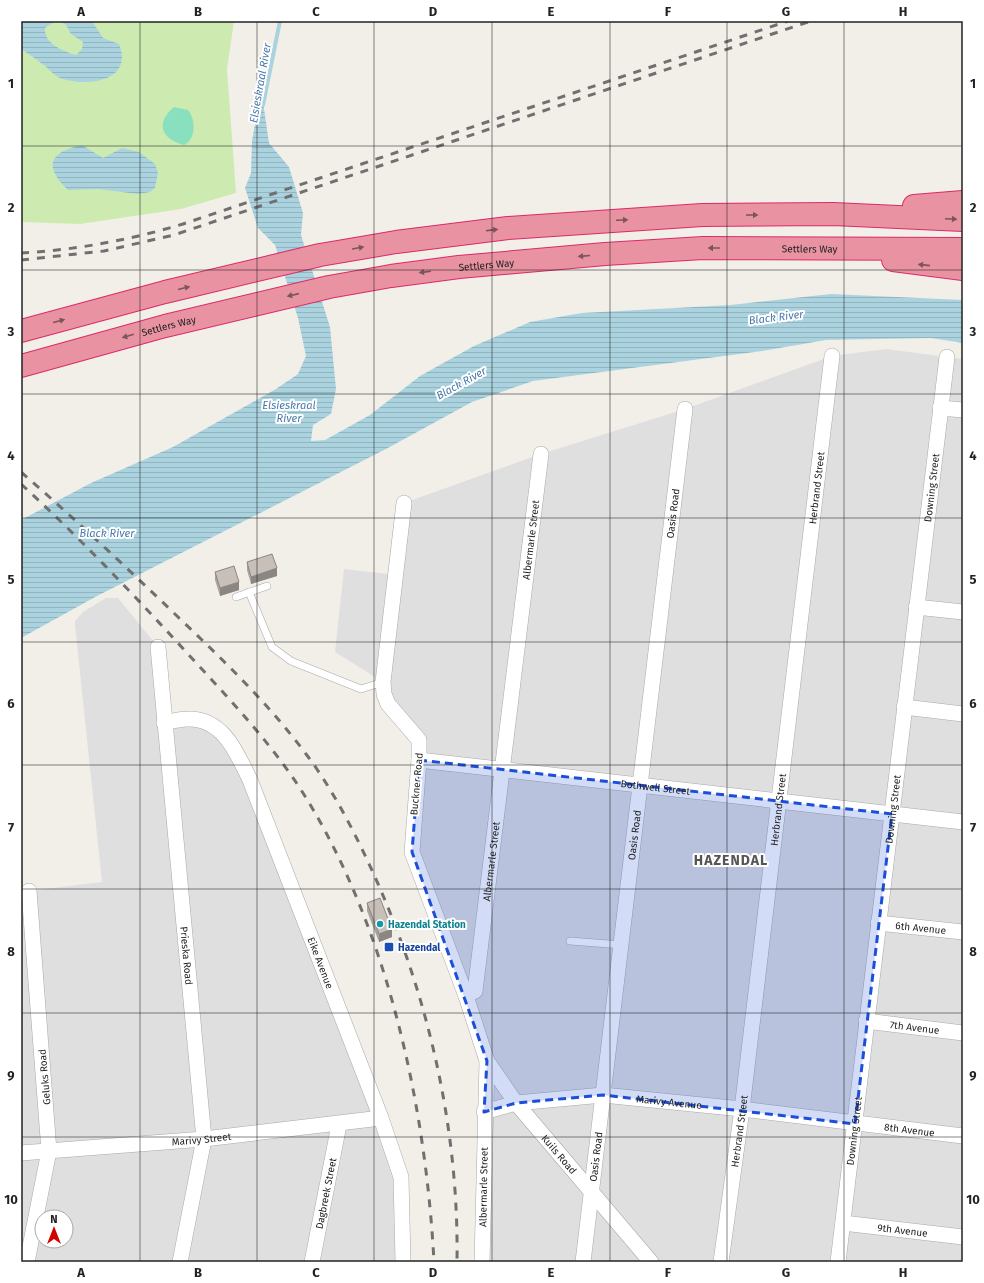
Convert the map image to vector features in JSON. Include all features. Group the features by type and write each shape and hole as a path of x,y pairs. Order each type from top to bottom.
{"highway":[{"path":"833,214 963,202"},
{"path":"21,331 252,271 320,255 454,234 508,228 702,215 833,214 963,220"},
{"name":"Settlers Way","path":"21,366 165,326 329,287 392,276 459,267 605,254 703,248 963,249"},
{"path":"840,249 908,263 963,269"}],"street":[{"name":"Herbrand Street","path":"721,1262 742,1109 832,356"},
{"name":"Downing Street","path":"838,1262 947,357"},
{"path":"940,408 963,410"},
{"name":"Oasis Road","path":"583,1262 685,409"},
{"name":"Albermarle Street","path":"482,1262 484,1112 487,1061 466,996 476,991 541,454"},
{"name":"Buckner Road","path":"404,503 383,682 384,694 388,704 418,740 419,760 412,852 466,996"},
{"path":"916,607 963,612"},
{"name":"Prieska Road","path":"158,647 204,1139 180,1262"},
{"path":"904,708 963,714"},
{"name":"Eike Avenue","path":"164,722 188,719 202,720 212,724 220,731 241,761 381,1118 401,1177 403,1262"},
{"name":"Bothwell Street","path":"419,760 963,822"},
{"name":"Geluks Road","path":"27,1262 49,1150 29,891"},
{"name":"6th Avenue","path":"878,923 963,932"},
{"name":"7th Avenue","path":"866,1021 963,1033"},
{"name":"Kuils Road","path":"487,1061 516,1103 651,1262"},
{"name":"Marivy Avenue","path":"484,1112 516,1103 603,1095 742,1109 855,1124"},
{"name":"Marivy Street","path":"21,1154 49,1150 204,1139 339,1125 381,1118"},
{"name":"8th Avenue","path":"855,1124 963,1136"},
{"name":"Dagbreek Street","path":"312,1262 339,1125"},
{"name":"9th Avenue","path":"843,1223 963,1237"}],"lane":[{"path":"236,597 267,586"},
{"path":"249,592 272,647 291,661 361,689 383,682"},
{"path":"570,941 622,945"}],"highlighted area":[{"path":"419,760 892,814 855,1124 603,1095 516,1103 484,1112 487,1061 412,852"}],"shaded area":[{"path":"886,349 963,359 963,1262 482,1262 487,1061 414,862 420,746 383,682 335,652 344,569 396,575 404,503 541,454 685,409 832,356"},
{"path":"106,598 118,598 158,647 164,722 188,719 230,744 398,1167 403,1262 21,1262 21,926 31,925 29,891 102,882 75,621 83,612"}],"green space":[{"path":"21,21 234,21 227,69 236,193 181,209 80,224 21,222"},
{"path":"174,107 188,110 191,114 194,129 193,134 184,145 170,139 163,130 164,119"}],"water":[{"path":"21,21 56,21 45,28 48,38 55,46 76,55 82,49 83,42 71,34 66,25 60,21 92,21 103,38 119,44 122,56 120,66 114,73 106,78 96,81 84,82 60,78 21,49"},
{"name":"Black River","path":"263,102 269,143 289,167 303,213 301,235 330,327 336,389 331,414 313,425 311,441 325,440 370,415 420,376 474,346 530,322 582,313 731,305 831,294 963,300 963,343 931,338 826,340 762,351 533,381 472,402 386,449 97,596 21,638 21,520 91,483 173,447 276,389 298,374 306,356 298,318 275,245 258,228 245,188 251,173 252,141 257,113"},
{"path":"82,145 103,158 122,148 139,152 155,164 158,173 155,188 150,192 138,194 98,189 68,190 55,174 53,161 56,156 62,152"}],"building":[{"path":"272,554 277,568 251,577 247,562"},
{"path":"234,566 239,582 220,588 215,572"},
{"name":"Hazendal Station","path":"380,898 392,929 379,934 367,903"}],"waterway":[{"name":"Elsieskraal River","path":"263,105 280,21"}],"railway":[{"path":"21,253 82,247 143,235 183,224 788,21"},
{"path":"21,260 104,251 174,235 811,21"},
{"path":"21,472 119,561 244,682 276,717 306,754 326,783 344,814 368,861 394,923 411,970 425,1017 437,1065 453,1163 457,1262"},
{"path":"21,484 86,546 168,632 254,727 298,785 339,858 362,912 383,969 399,1027 423,1145 430,1204 434,1262"}],"place":[{"name":"Hazendal Station","path":"380,924"},
{"name":"Hazendal","path":"389,947"}],"district":[{"name":"HAZENDAL","path":"731,860"}]}
